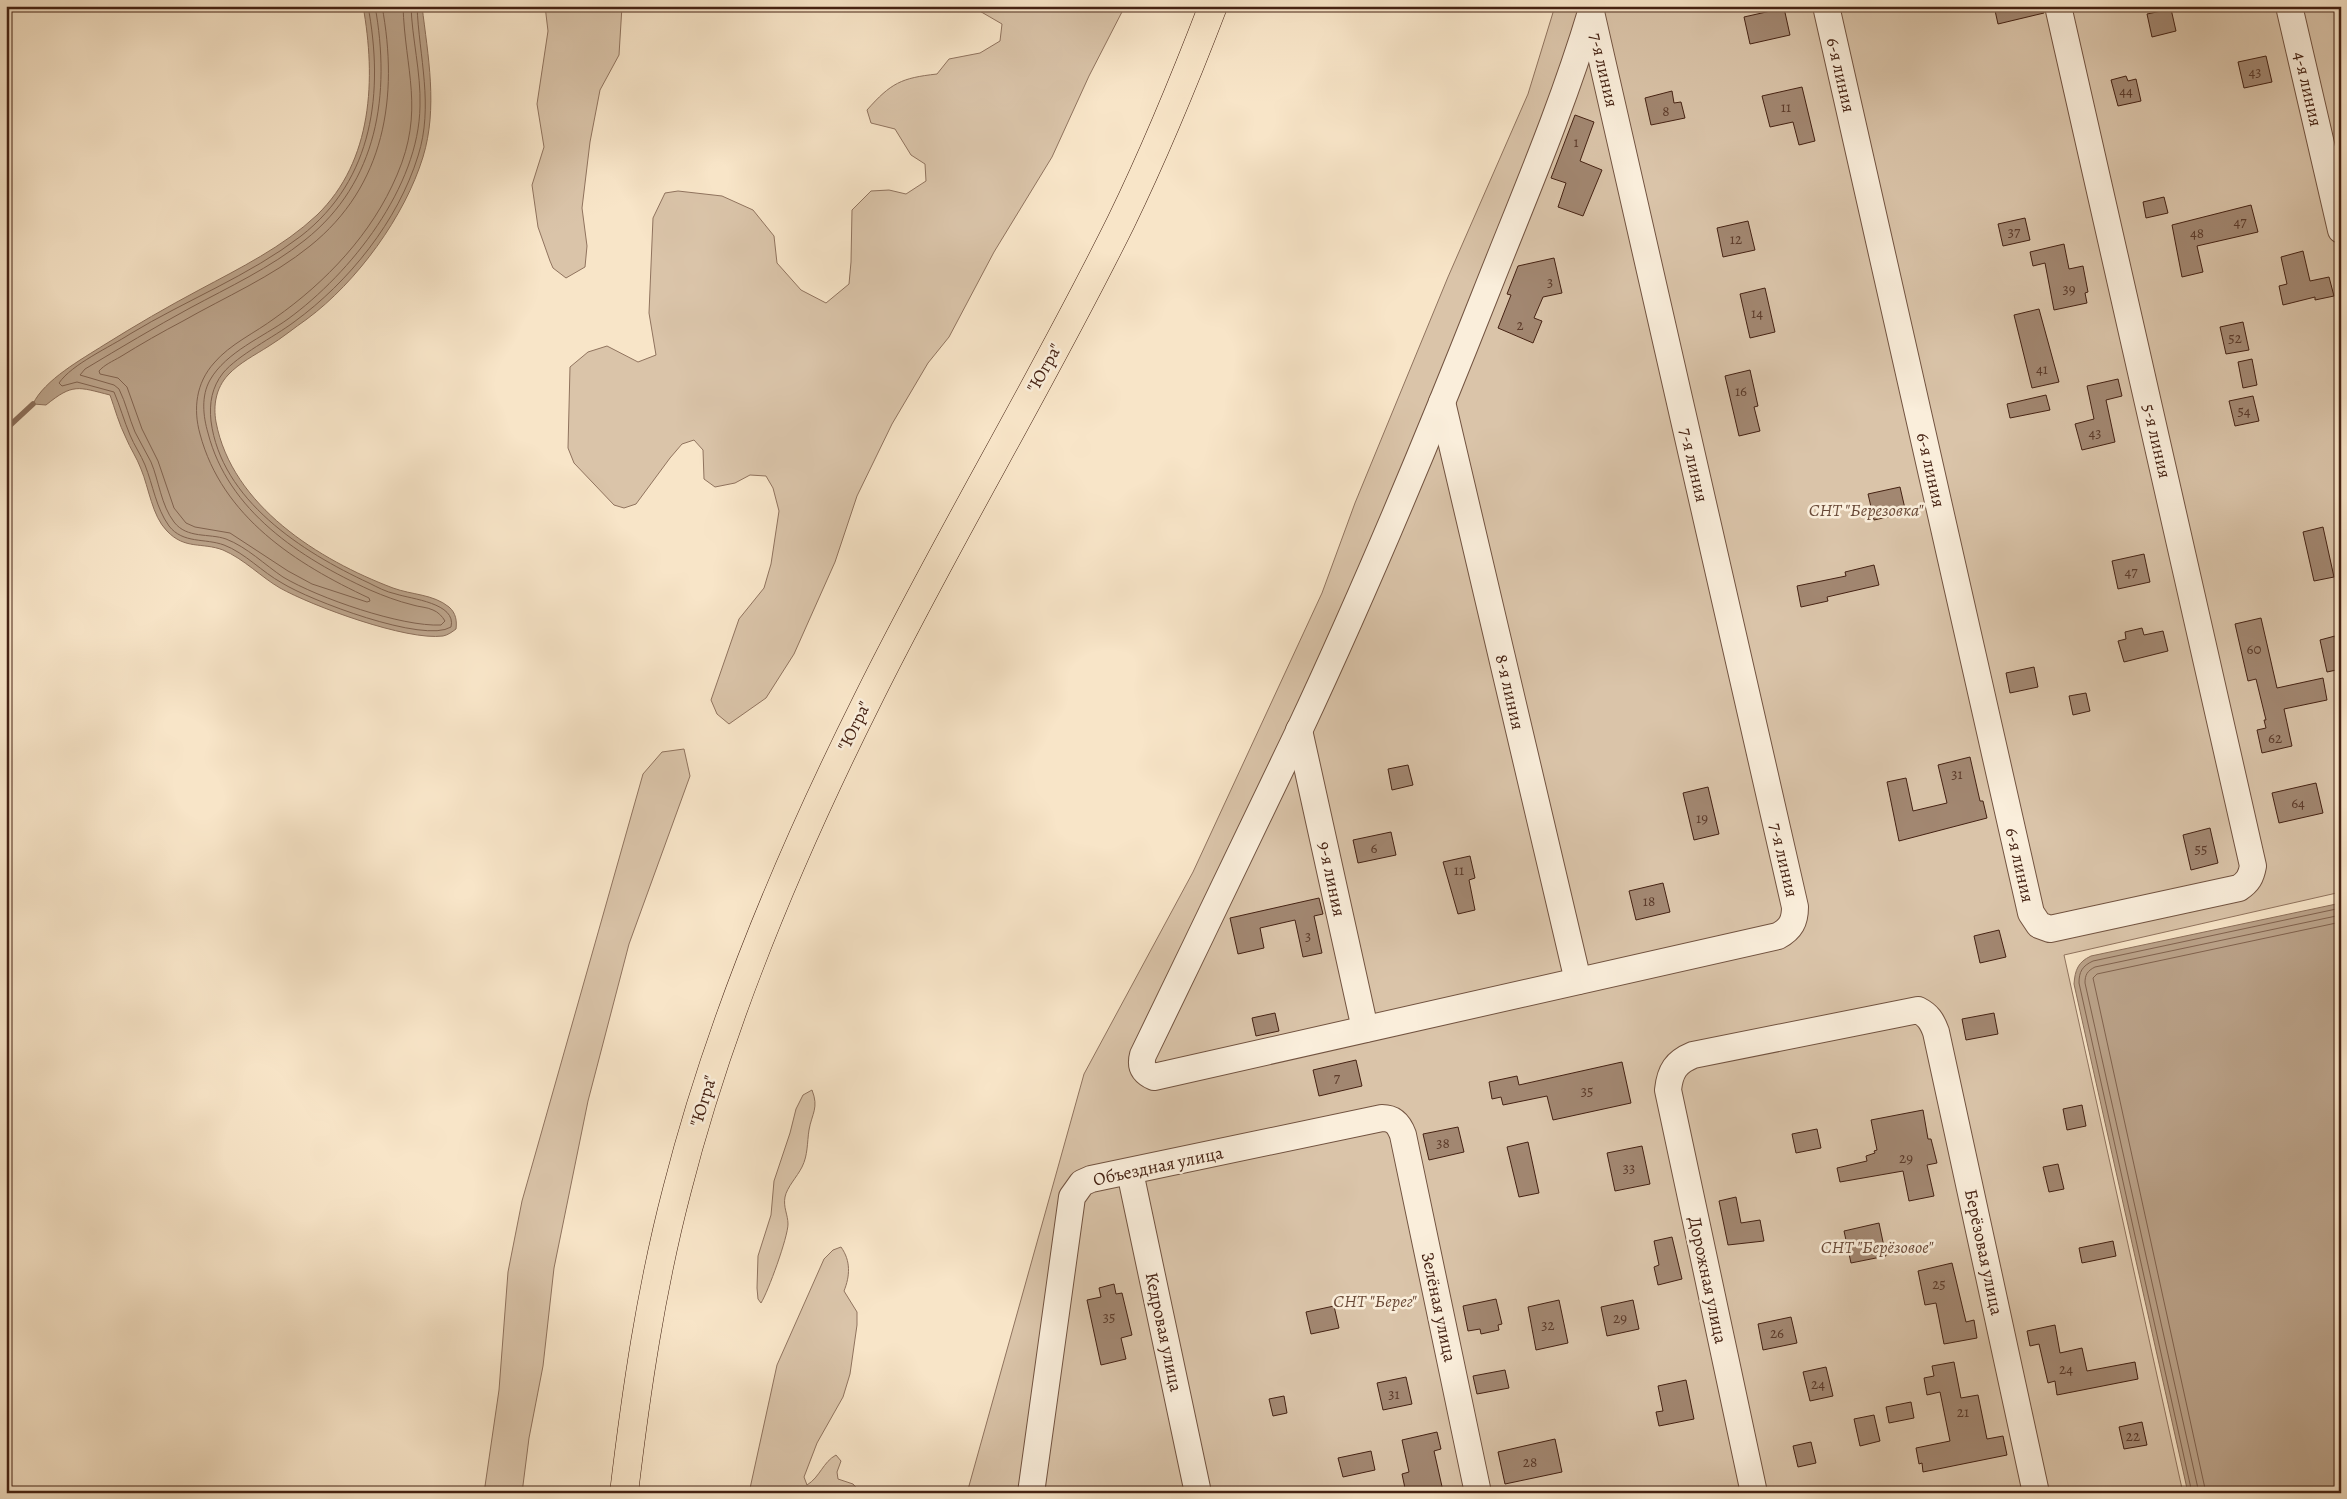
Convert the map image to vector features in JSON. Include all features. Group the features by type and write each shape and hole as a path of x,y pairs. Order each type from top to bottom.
{"highway":[{"name":"\"Югра\"","path":"624,1493 656,1284 676,1190 717,1055 778,893 867,700 925,587 1085,294 1123,218 1191,63 1213,6"}],"street":[{"name":"6-я линия","path":"1826,6 2031,913 2039,925 2044,928 2057,929 2239,888 2246,884 2251,876"},
{"name":"5-я линия","path":"2058,6 2253,866 2251,876"},
{"name":"4-я линия","path":"2289,6 2341,230"},
{"path":"1578,981 1154,1077 1144,1070 1141,1062 1299,730 1359,597 1442,402 1553,124 1592,9"},
{"name":"7-я линия","path":"1578,981 1778,936 1790,927 1795,918 1792,897 1592,9"},
{"name":"8-я линия","path":"1442,402 1578,981"},
{"name":"9-я линия","path":"1299,730 1366,1029"},
{"name":"Берёзовая улица","path":"1674,1067 1683,1059 1693,1054 1910,1010 1918,1010 1926,1014 1933,1022 2036,1493"},
{"name":"Дорожная улица","path":"1674,1067 1668,1090 1754,1493"},
{"name":"Объездная улица","path":"1031,1493 1072,1197 1082,1183 1091,1179 1382,1118 1390,1118 1396,1122"},
{"name":"Зелёная улица","path":"1396,1122 1403,1135 1478,1493"},
{"name":"Кедровая улица","path":"1130,1172 1198,1493"}],"green space":[{"path":"545,6 622,6 619,55 600,90 590,142 582,208 587,246 585,267 566,278 553,268 550,261 538,227 532,185 544,147 537,104 548,31"},
{"path":"971,6 1125,6 1089,76 1052,157 994,252 949,337 928,363 892,424 857,496 835,562 794,654 766,698 729,724 717,714 711,700 739,619 764,588 771,564 779,511 773,488 766,476 750,475 735,483 715,487 704,479 703,450 694,440 682,444 636,504 624,508 614,505 574,463 568,448 570,367 588,352 607,346 638,362 656,355 649,313 653,218 665,193 678,191 722,196 753,210 774,236 777,263 801,290 826,303 849,284 852,210 871,191 889,190 906,194 926,181 925,164 911,155 895,129 871,123 867,110 883,94 898,83 937,74 949,59 980,53 1000,41 1002,24"},
{"name":"СНТ \"Березовка\"","path":"1555,6 2341,6 2341,892 2064,955 2183,1493 967,1493 1084,1074 1193,872 1322,593 1355,503 1448,277 1528,94"},
{"path":"684,749 690,776 629,944 588,1101 554,1268 543,1366 529,1438 522,1493 484,1493 499,1390 508,1272 522,1201 643,774 662,752"},
{"path":"812,1090 815,1106 805,1158 802,1167 786,1193 785,1204 788,1224 785,1240 761,1303 758,1299 757,1288 758,1256 771,1215 774,1181 796,1109 803,1095"},
{"path":"841,1247 848,1263 844,1291 857,1312 850,1374 843,1397 817,1443 804,1477 807,1485 836,1455 841,1461 837,1472 838,1479 853,1484 861,1493 749,1493 777,1365 824,1259 833,1250"}],"water":[{"path":"363,6 422,6 429,63 431,101 428,138 423,157 415,179 392,224 361,267 326,304 274,343 242,363 228,375 218,391 215,403 215,416 225,452 240,479 260,504 283,526 336,562 393,588 429,597 449,607 456,617 456,629 443,636 407,633 360,621 314,604 280,588 238,558 223,550 180,541 167,531 158,518 138,461 121,427 110,395 76,389 63,393 46,405 33,404 38,395 54,378 75,363 140,323 276,247 304,227 336,193 350,170 360,144 366,117 369,90 369,61"},
{"path":"2341,903 2341,1493 2188,1493 2074,984 2075,975 2080,964 2091,956"}],"building":[{"path":"1994,6 2043,6 2044,13 1998,24"},
{"path":"1784,8 1790,35 1750,44 1744,17"},
{"path":"2171,9 2176,31 2152,37 2147,14"},
{"path":"2266,56 2272,82 2244,88 2238,62"},
{"path":"2126,76 2128,81 2136,79 2141,101 2118,106 2111,80"},
{"path":"1802,87 1815,141 1799,145 1793,122 1770,127 1762,96"},
{"path":"1672,91 1674,103 1681,102 1685,118 1651,125 1645,98"},
{"path":"1575,115 1594,122 1580,161 1602,170 1583,216 1558,207 1566,183 1551,178"},
{"path":"2164,197 2168,213 2146,218 2143,202"},
{"path":"2251,205 2258,232 2197,246 2203,272 2182,277 2172,225"},
{"path":"2025,218 2030,240 2003,246 1998,224"},
{"path":"1748,221 1755,250 1723,257 1717,228"},
{"path":"2064,244 2069,269 2083,266 2088,292 2085,293 2087,303 2054,310 2045,263 2033,266 2030,252"},
{"path":"2303,251 2310,281 2329,277 2334,296 2315,300 2315,297 2283,305 2279,286 2287,284 2281,257"},
{"path":"1554,258 1562,293 1543,297 1534,318 1542,321 1533,343 1498,328 1511,295 1507,294 1518,266"},
{"path":"1765,288 1775,332 1750,338 1740,294"},
{"path":"2039,309 2059,382 2032,388 2014,315"},
{"path":"2243,322 2249,350 2226,354 2220,327"},
{"path":"2252,359 2257,385 2243,388 2238,362"},
{"path":"1750,370 1758,406 1754,407 1760,431 1739,436 1725,376"},
{"path":"2118,379 2122,396 2106,400 2115,442 2082,450 2075,424 2094,419 2087,386"},
{"path":"2046,395 2050,410 2010,418 2007,404"},
{"path":"2253,396 2259,421 2235,426 2229,401"},
{"path":"1900,487 1906,513 1874,520 1868,494"},
{"path":"2323,527 2334,577 2314,581 2303,532"},
{"path":"2144,554 2150,582 2118,589 2112,561"},
{"path":"1874,565 1879,585 1827,597 1828,601 1801,607 1797,586 1846,576 1845,572"},
{"path":"2261,618 2277,688 2323,678 2327,700 2284,709 2292,746 2262,753 2257,730 2266,728 2264,720 2266,720 2256,679 2248,681 2235,624"},
{"path":"2142,628 2144,635 2163,631 2168,651 2124,662 2118,641 2126,639 2125,632"},
{"path":"2335,636 2341,669 2327,672 2320,640"},
{"path":"2034,667 2038,687 2010,693 2006,673"},
{"path":"2086,693 2090,711 2073,715 2069,696"},
{"path":"1970,757 1980,801 1983,801 1987,818 1899,841 1887,782 1906,778 1913,811 1947,803 1938,765"},
{"path":"1408,765 1413,785 1392,790 1388,769"},
{"path":"2316,783 2323,813 2279,823 2272,793"},
{"path":"1708,787 1719,834 1694,840 1683,793"},
{"path":"2210,828 2218,863 2191,870 2183,835"},
{"path":"1391,832 1396,855 1358,863 1353,840"},
{"path":"1470,856 1475,878 1469,880 1475,910 1458,914 1443,862"},
{"path":"1663,883 1670,912 1636,920 1629,891"},
{"path":"1319,898 1323,914 1314,916 1322,953 1303,957 1295,920 1260,928 1264,948 1238,954 1230,918"},
{"path":"1999,930 2006,957 1980,963 1974,936"},
{"path":"1275,1013 1279,1031 1256,1036 1252,1018"},
{"path":"1994,1013 1998,1034 1966,1040 1962,1019"},
{"path":"1356,1060 1362,1086 1319,1096 1313,1070"},
{"path":"1622,1062 1631,1103 1553,1120 1547,1096 1503,1105 1501,1097 1492,1099 1489,1082 1517,1076 1519,1085"},
{"path":"2082,1105 2086,1126 2067,1130 2063,1109"},
{"path":"1923,1110 1928,1139 1931,1139 1937,1163 1927,1165 1934,1196 1909,1201 1903,1171 1840,1182 1837,1168 1867,1161 1866,1156 1875,1153 1874,1151 1877,1150 1871,1120"},
{"path":"1458,1127 1464,1152 1429,1160 1423,1134"},
{"path":"1817,1129 1821,1148 1796,1153 1792,1134"},
{"path":"1528,1142 1539,1193 1519,1197 1507,1147"},
{"path":"1642,1146 1650,1184 1615,1191 1607,1153"},
{"path":"2058,1164 2064,1189 2049,1192 2043,1167"},
{"path":"1736,1197 1741,1223 1760,1220 1764,1241 1728,1245 1719,1201"},
{"path":"1879,1223 1886,1256 1851,1263 1844,1231"},
{"path":"1672,1237 1682,1279 1658,1285 1654,1267 1659,1265 1654,1241"},
{"path":"2113,1241 2116,1256 2082,1263 2079,1248"},
{"path":"1952,1263 1966,1322 1974,1320 1977,1338 1944,1344 1936,1303 1925,1305 1918,1271"},
{"path":"1114,1284 1116,1294 1122,1293 1132,1335 1121,1338 1126,1359 1101,1365 1087,1300 1101,1297 1099,1288"},
{"path":"1496,1299 1502,1324 1498,1325 1499,1330 1481,1334 1480,1329 1468,1331 1463,1306"},
{"path":"1559,1300 1568,1343 1536,1350 1528,1307"},
{"path":"1633,1300 1639,1329 1607,1336 1601,1307"},
{"path":"1334,1306 1339,1328 1311,1334 1306,1312"},
{"path":"1791,1317 1797,1343 1763,1350 1758,1324"},
{"path":"2055,1325 2060,1353 2082,1348 2087,1371 2135,1362 2138,1379 2057,1395 2055,1381 2048,1383 2039,1344 2030,1346 2027,1331"},
{"path":"1954,1362 1961,1398 1978,1395 1987,1439 2003,1436 2007,1455 1923,1472 1922,1463 1919,1464 1916,1448 1950,1441 1940,1392 1927,1395 1924,1378 1934,1376 1932,1366"},
{"path":"1826,1367 1833,1396 1810,1401 1803,1372"},
{"path":"1505,1370 1509,1388 1477,1394 1473,1376"},
{"path":"1406,1377 1412,1404 1383,1410 1377,1383"},
{"path":"1686,1380 1694,1419 1659,1426 1656,1412 1663,1411 1658,1386"},
{"path":"1284,1396 1287,1413 1273,1416 1269,1399"},
{"path":"1911,1402 1914,1418 1889,1423 1886,1407"},
{"path":"1874,1415 1880,1441 1860,1446 1854,1419"},
{"path":"2142,1422 2147,1445 2124,1449 2119,1427"},
{"path":"1437,1432 1441,1449 1434,1451 1443,1491 1406,1493 1402,1474 1409,1472 1402,1440"},
{"path":"1555,1439 1562,1472 1505,1484 1498,1452"},
{"path":"1811,1442 1816,1463 1798,1467 1793,1446"},
{"path":"1371,1451 1375,1470 1343,1477 1338,1458"}],"waterway":[{"path":"6,429 33,404"}],"park label":[{"name":"СНТ \"Берёзовое\"","path":"1877,1247"},
{"name":"СНТ \"Берег\"","path":"1375,1301"}]}
